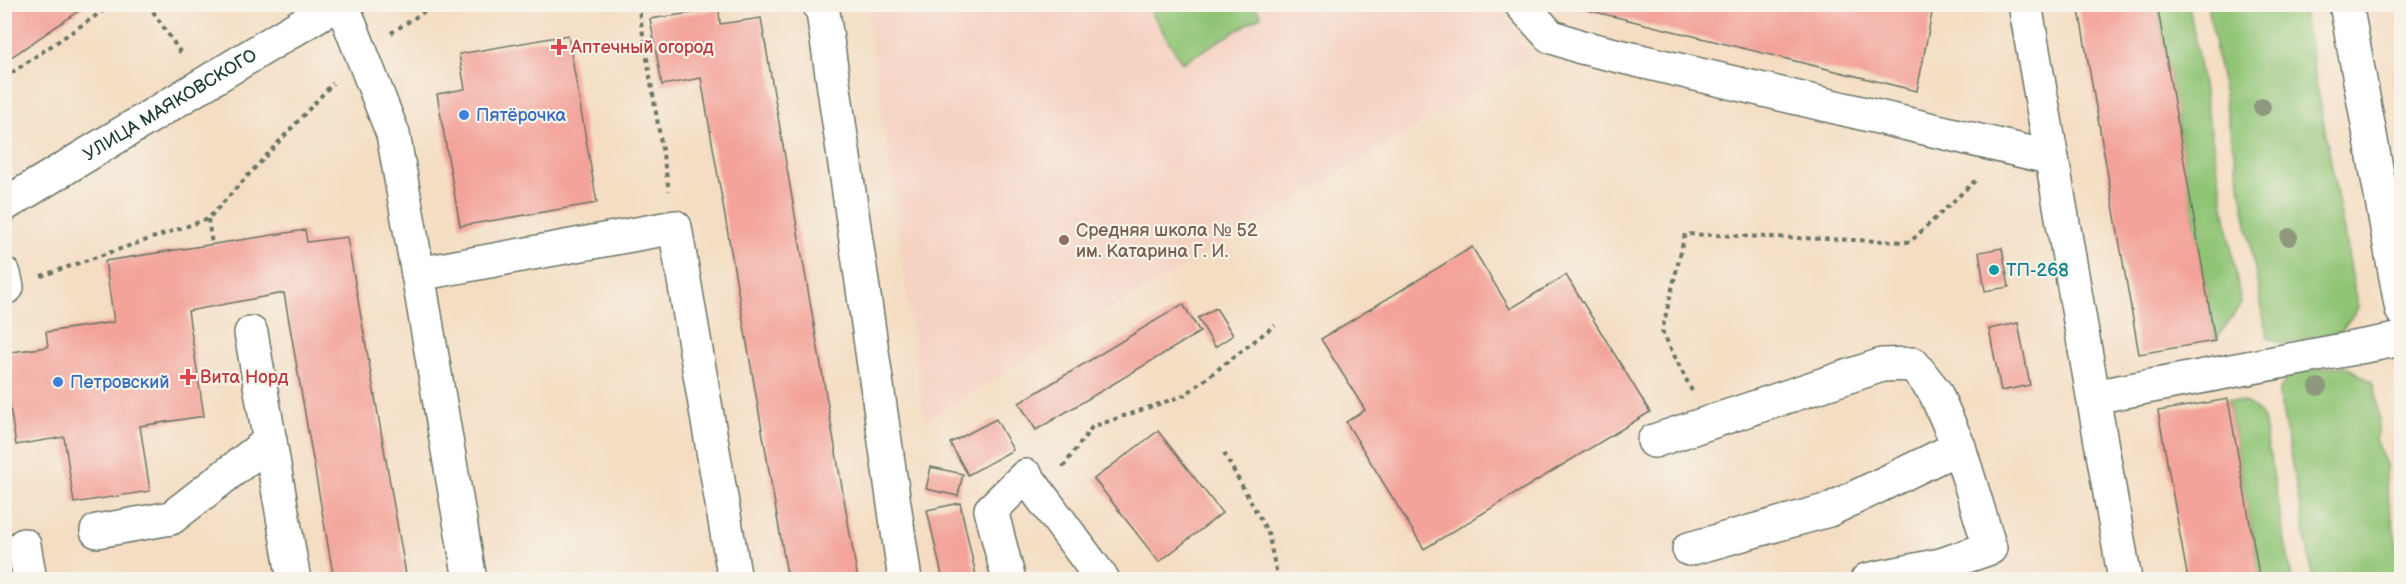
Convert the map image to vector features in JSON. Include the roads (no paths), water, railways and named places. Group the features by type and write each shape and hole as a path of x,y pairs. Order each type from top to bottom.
{"street":[{"name":"УЛИЦА МАЯКОВСКОГО","path":"4,206 336,4"},
{"path":"342,4 393,134 470,579"},
{"path":"819,4 824,12 905,579"},
{"path":"1521,4 1550,36 1581,47 2052,158"},
{"path":"2025,4 2125,579"},
{"path":"2346,4 2402,310"},
{"path":"418,274 675,227 735,579"},
{"path":"251,333 294,579"},
{"path":"2093,397 2402,339"},
{"path":"1654,441 1882,365 1913,364 1935,392 1959,447 1990,548 1941,565 1868,579"},
{"path":"98,531 171,518 270,441"},
{"path":"1689,549 1829,510 1959,447"},
{"path":"1009,579 992,510 1034,486 1103,579"},
{"path":"24,545 30,579"}],"place":[{"name":"Аптечный огород","path":"559,47"},
{"name":"Пятёрочка","path":"464,115"},
{"name":"Средняя школа № 52 им. Катарина Г. И.","path":"1064,240"},
{"name":"ТП-268","path":"1994,270"},
{"name":"Вита Норд","path":"188,377"},
{"name":"Петровский","path":"58,382"}]}
